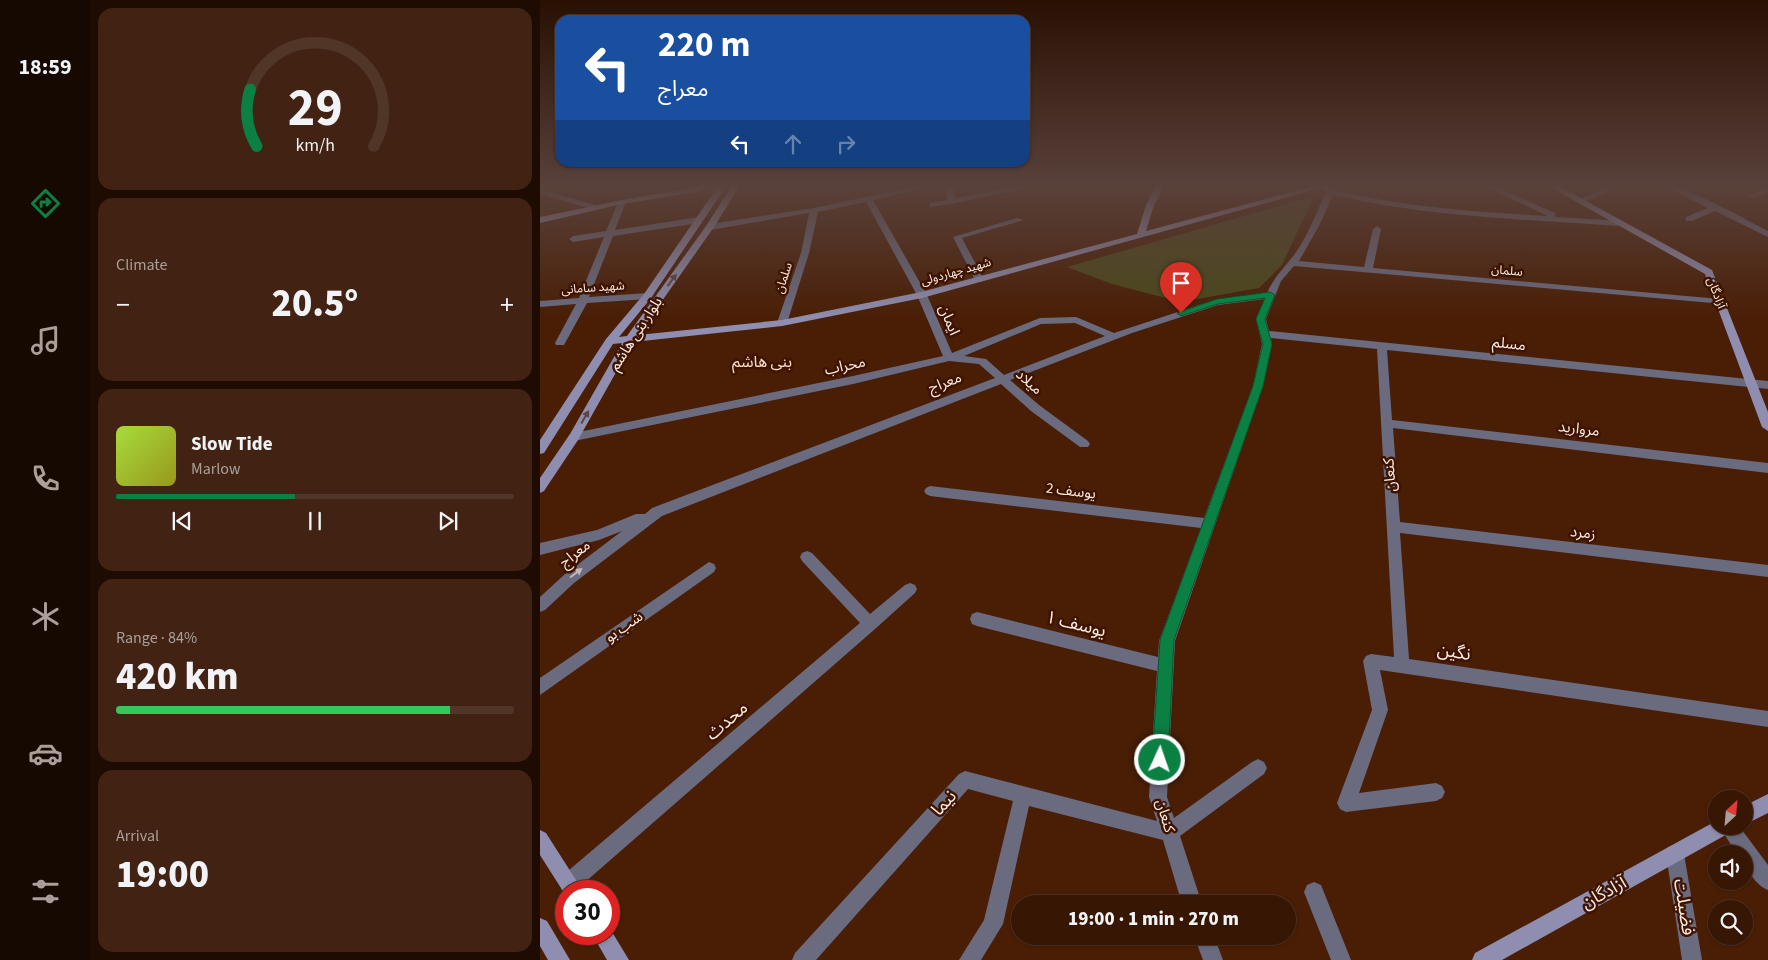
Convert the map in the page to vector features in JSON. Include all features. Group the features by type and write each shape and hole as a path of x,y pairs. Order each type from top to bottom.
{"street":[{"path":"560,342 583,301 611,229"},
{"path":"573,239 642,229"},
{"name":"بلوار بنی هاشم","path":"542,446 610,341 648,296 693,229"},
{"name":"بلوار بنی هاشم","path":"540,488 574,437 628,340 709,229"},
{"name":"سلمان","path":"782,324 805,253 810,229"},
{"name":"ایمان","path":"885,229 922,295 948,358"},
{"path":"978,278 957,237 987,229"},
{"path":"1141,235 1143,229"},
{"name":"شهید چهاردولی","path":"610,341 782,324 922,295 978,278 1165,229"},
{"path":"1270,295 1277,280 1292,263 1314,229"},
{"path":"1368,270 1377,229"},
{"name":"آزادگان","path":"1629,229 1709,272 1768,427"},
{"name":"سلمان","path":"1292,263 1720,302"},
{"name":"کنعان","path":"1189,895 1158,797 1167,640 1258,386 1268,344 1261,319 1270,295"},
{"name":"معراج","path":"540,606 569,579 657,512 1115,336 1217,302 1270,295"},
{"name":"شهید سامانی","path":"540,304 648,296"},
{"name":"محراب","path":"574,437 853,380 948,358 1040,321 1076,320 1115,336"},
{"name":"مسلم","path":"1265,334 1768,384"},
{"name":"کنعان","path":"1382,346 1402,664"},
{"name":"میلاد","path":"948,358 982,361 1035,408 1084,444"},
{"name":"مروارید","path":"1387,423 1768,468"},
{"name":"یوسف 2","path":"930,491 1209,524"},
{"path":"540,548 599,535 657,512"},
{"name":"زمرد","path":"1393,527 1768,571"},
{"path":"807,557 870,624"},
{"name":"شب بو","path":"540,687 709,568"},
{"name":"محدث","path":"579,880 910,589"},
{"name":"یوسف ۱","path":"977,619 1165,666"},
{"name":"نگین","path":"1436,792 1346,803 1380,710 1371,661 1402,664 1768,720"},
{"path":"1169,833 1258,768"},
{"name":"نیما","path":"802,960 965,780 1169,833"},
{"path":"970,960 992,924 1023,795"},
{"path":"1753,811 1768,803"},
{"name":"آزادگان","path":"1482,960 1710,835"},
{"path":"1734,835 1768,881"},
{"path":"540,840 566,880"},
{"name":"فضیلت","path":"1675,854 1692,960"},
{"path":"1314,892 1341,960"},
{"path":"540,928 560,960"},
{"path":"609,945 619,960"},
{"path":"1207,945 1213,960"}],"shaded area":[{"path":"1200,229 1299,229 1282,265 1259,288 1181,302 1112,284 1067,267"}],"district":[{"name":"بنی هاشم","path":"762,362"}],"route":[{"path":"1160,760 1167,640 1258,386 1268,344 1261,319 1270,295 1217,302 1181,313"}]}
